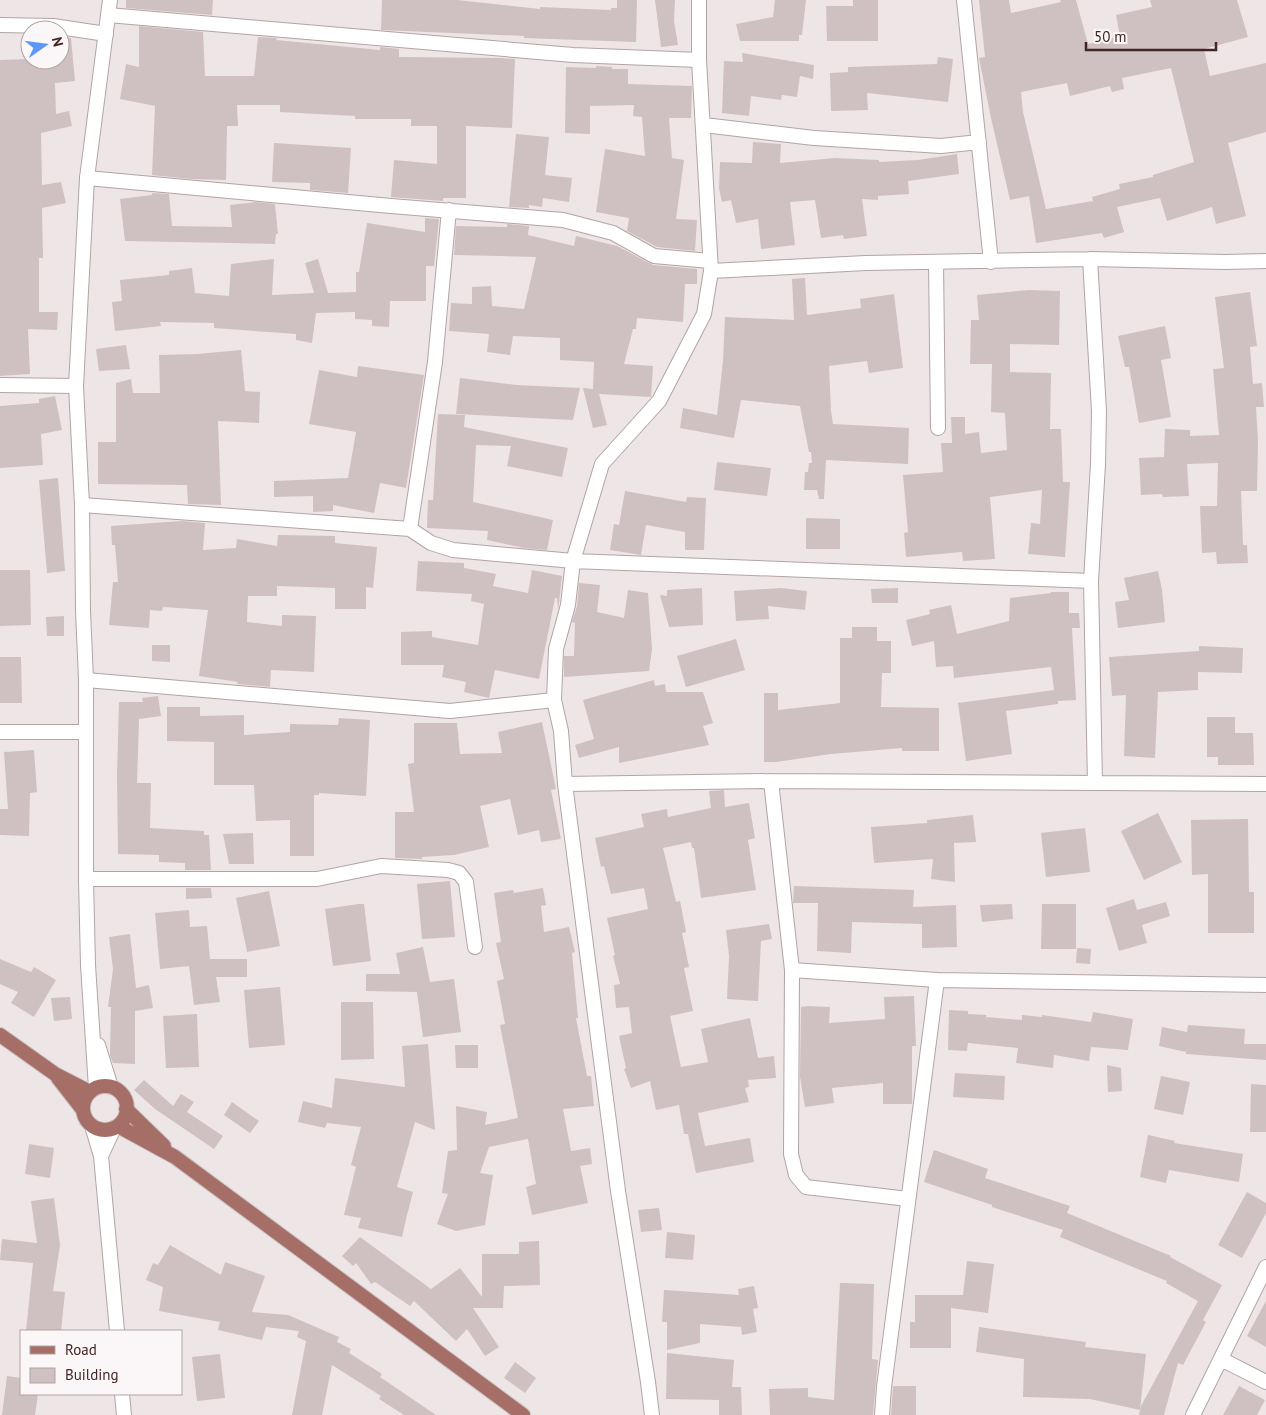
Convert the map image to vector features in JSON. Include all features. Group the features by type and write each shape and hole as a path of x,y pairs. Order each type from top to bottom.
{"main road":[{"path":"0,1036 55,1074 93,1090"},
{"path":"55,1074 83,1110 86,1119 92,1126 99,1129 106,1130 116,1127 124,1118 125,1100 119,1092 111,1087 104,1086 93,1090 84,1103 83,1110"},
{"path":"126,1108 175,1157 523,1415"},
{"path":"116,1127 175,1157"}],"street":[{"path":"93,1090 86,879 86,680 82,505 76,386 87,178 110,0"},
{"path":"652,1415 618,1191 566,784 561,731 554,700 556,649 568,605 573,561 602,464 659,401 704,314 710,266 699,0"},
{"path":"964,0 991,262"},
{"path":"108,15 574,55 700,60"},
{"path":"0,25 53,26 106,34"},
{"path":"704,125 823,139 941,146 979,142"},
{"path":"87,178 563,220 613,233 654,256 710,266 1090,260 1266,262"},
{"path":"410,530 435,362 449,210"},
{"path":"1090,260 1099,411 1098,464 1090,581 1095,783"},
{"path":"936,262 938,428"},
{"path":"0,385 76,386"},
{"path":"82,505 410,530 430,543 453,550 573,561 1090,581"},
{"path":"86,680 450,711 554,700"},
{"path":"0,732 85,732"},
{"path":"566,784 771,781 1266,784"},
{"path":"771,781 792,970 791,1154 796,1175 806,1187 908,1199"},
{"path":"86,879 317,879 381,866 448,870 459,873 466,882 475,947"},
{"path":"792,970 937,980 1266,985"},
{"path":"882,1415 884,1387 937,980"},
{"path":"91,1024 111,1087"},
{"path":"92,1126 101,1156 117,1330"},
{"path":"101,1156 116,1127"},
{"path":"1193,1415 1266,1267"},
{"path":"1221,1359 1266,1382"},
{"path":"120,1414 122,1395"}],"building":[{"path":"126,0 213,0 212,15 126,8"},
{"path":"382,0 457,0 540,9 540,7 611,10 611,8 617,8 617,0 637,0 636,42 381,30"},
{"path":"655,0 675,0 674,21 678,45 661,47"},
{"path":"775,0 806,0 802,35 799,35 799,41 740,41 736,24 773,17"},
{"path":"853,0 878,0 878,41 827,41 826,6 853,6"},
{"path":"979,0 1009,0 1011,13 1061,2 1060,0 1076,0 1088,44 1120,36 1116,15 1152,7 1150,0 1237,0 1248,37 1204,49 1210,76 1266,63 1266,132 1228,143 1246,216 1216,224 1212,207 1167,221 1160,198 1117,207 1124,232 1104,238 1102,233 1036,243 1029,196 1010,200 979,58 985,57","holes":["1171,68 1194,162 1153,175 1153,177 1119,184 1120,189 1092,197 1093,201 1046,209 1023,112 1021,92 1067,83 1070,96 1110,86 1112,92 1124,89 1122,78"]},
{"path":"139,26 203,32 205,76 254,76 258,37 380,50 380,47 399,49 399,57 515,59 512,128 466,126 466,198 443,198 443,201 391,197 394,160 437,164 437,126 411,126 411,119 355,119 355,116 280,112 280,105 237,105 238,126 227,126 226,180 152,175 155,106 120,99 126,64 139,67"},
{"path":"71,38 75,81 55,83 56,114 69,111 72,126 41,133 42,185 61,182 66,203 42,208 43,258 39,258 39,312 58,312 57,330 28,329 30,374 0,376 0,60 20,59 20,70 70,70"},
{"path":"742,53 814,65 813,79 800,76 797,97 782,95 781,100 751,96 749,116 722,113 724,61 743,62"},
{"path":"938,57 953,59 948,102 867,93 868,110 831,111 830,73 848,72 848,67 937,64"},
{"path":"596,66 628,69 628,84 692,86 691,118 669,118 672,158 684,160 676,219 697,220 695,251 657,247 627,231 629,218 596,212 605,149 645,156 642,117 633,116 634,105 590,106 590,134 565,133 566,67 596,68"},
{"path":"516,134 549,137 545,175 572,178 569,202 543,198 542,207 529,205 529,208 509,207"},
{"path":"753,142 781,144 780,163 835,158 879,160 879,162 918,160 957,154 959,174 908,181 909,194 878,196 878,200 862,199 867,236 844,239 843,235 821,238 815,200 790,202 795,245 761,249 758,219 736,223 731,200 722,202 719,189 720,162 752,163"},
{"path":"274,143 351,148 348,193 310,190 310,183 272,182"},
{"path":"152,193 169,194 172,226 232,227 230,205 256,202 275,204 278,234 276,234 275,244 125,241 120,199 152,195"},
{"path":"425,218 439,219 434,266 426,266 426,301 390,301 389,327 372,326 372,320 355,319 355,312 316,313 312,343 296,340 296,334 214,328 214,323 160,322 161,326 115,331 112,302 122,301 120,280 169,275 169,271 192,268 195,293 229,296 231,264 274,259 272,295 314,293 305,263 318,259 328,293 356,292 356,272 359,272 367,223 425,232"},
{"path":"507,224 529,226 528,235 574,246 576,236 617,246 653,265 697,269 697,284 685,284 683,322 637,318 636,329 633,329 624,364 653,366 651,397 599,394 607,425 593,428 583,388 593,389 594,362 560,360 560,338 513,336 510,355 487,352 489,334 449,331 451,303 472,304 472,287 491,286 492,306 524,309 536,257 454,255 456,226 507,227"},
{"path":"805,278 807,315 861,308 860,299 894,294 903,368 869,373 867,361 829,366 831,411 833,424 909,428 908,464 826,460 824,499 819,499 817,490 804,490 805,472 808,472 809,463 812,463 800,406 741,400 734,438 680,428 683,408 717,415 723,361 725,317 794,320 792,279"},
{"path":"1028,290 1060,291 1059,345 1010,344 1010,372 1051,373 1050,429 1061,429 1063,482 1070,482 1065,557 1028,554 1031,523 1040,524 1042,490 990,497 995,559 963,561 962,552 906,557 904,533 908,532 903,475 943,472 941,443 952,443 951,417 965,417 965,434 979,432 981,453 1007,450 1005,413 991,412 992,364 970,364 971,320 979,320 977,295"},
{"path":"1250,292 1257,346 1250,347 1253,384 1262,383 1264,407 1256,407 1258,441 1257,491 1241,491 1243,545 1247,545 1248,563 1217,564 1216,552 1202,553 1200,506 1217,506 1218,463 1187,464 1189,496 1163,497 1162,494 1141,495 1139,458 1164,457 1165,429 1190,430 1190,436 1219,435 1213,369 1224,368 1215,297"},
{"path":"1165,326 1171,358 1161,360 1171,417 1139,423 1129,367 1125,367 1118,336"},
{"path":"126,345 130,369 99,371 96,349"},
{"path":"241,350 245,391 260,392 259,423 218,421 221,505 188,504 187,485 98,484 98,442 116,442 116,383 131,379 133,393 160,393 159,355"},
{"path":"358,366 424,375 406,488 380,483 374,513 333,505 333,511 313,512 313,496 274,497 274,481 348,478 356,432 309,424 319,370 357,377"},
{"path":"460,378 517,385 580,388 573,420 456,414"},
{"path":"55,396 62,430 41,434 43,465 0,468 0,406 39,403 39,399"},
{"path":"438,414 465,415 464,427 568,448 562,477 507,466 511,446 476,445 473,502 553,520 547,550 524,548 487,540 488,531 427,528 428,500 433,500"},
{"path":"717,462 771,468 767,496 714,490"},
{"path":"58,478 65,571 47,573 39,480"},
{"path":"625,491 686,502 687,497 706,498 704,550 685,550 685,532 646,525 641,555 610,550 614,524 619,525"},
{"path":"806,518 840,519 840,549 806,549"},
{"path":"182,521 205,523 203,550 236,548 237,539 277,546 278,535 335,536 335,543 377,547 373,588 366,587 366,609 335,609 335,588 277,586 277,596 248,596 247,622 282,626 282,615 316,616 314,672 271,670 270,687 237,684 238,682 199,676 208,610 163,607 162,611 150,610 149,628 109,625 113,582 118,582 115,545 112,545 111,526"},
{"path":"418,561 464,563 464,568 496,574 493,586 528,593 532,570 562,576 558,610 557,598 555,598 539,679 495,670 489,698 464,692 466,682 442,677 444,665 401,665 401,632 432,631 432,637 478,645 484,604 471,601 472,594 416,591"},
{"path":"0,570 30,570 31,625 0,626"},
{"path":"1158,571 1165,622 1118,628 1115,602 1129,600 1124,578"},
{"path":"579,583 600,585 597,612 624,618 628,590 648,593 652,649 649,671 564,677 564,656 574,656 575,623 572,622 577,606"},
{"path":"702,588 703,625 669,627 660,595 667,596 667,590"},
{"path":"781,588 807,591 805,610 768,606 769,619 736,621 734,591"},
{"path":"898,588 898,603 872,603 871,589"},
{"path":"1051,592 1069,592 1069,613 1079,613 1080,628 1072,628 1076,700 1058,701 1058,704 1006,711 1012,754 966,761 958,703 1054,690 1051,667 954,678 953,666 936,667 934,641 912,646 906,620 930,614 929,610 951,605 957,634 1009,621 1010,598"},
{"path":"64,616 64,636 47,636 46,617"},
{"path":"852,627 877,627 877,641 891,641 891,673 882,673 881,707 939,708 939,751 902,751 902,748 764,762 764,693 778,693 778,710 840,703 840,638 852,638"},
{"path":"736,639 745,670 686,687 677,656"},
{"path":"152,645 170,645 170,662 152,661"},
{"path":"1199,646 1243,648 1242,673 1198,672 1198,690 1158,692 1155,758 1124,756 1126,695 1112,696 1109,657 1199,651"},
{"path":"0,657 21,657 22,703 0,703"},
{"path":"654,680 655,686 665,684 666,692 703,692 713,723 703,726 709,745 619,763 619,747 579,758 575,745 594,739 583,700"},
{"path":"158,696 161,716 139,719 137,783 151,783 150,828 204,831 204,835 209,835 211,870 185,870 185,863 159,862 159,855 118,854 117,776 119,702 143,702 142,698"},
{"path":"167,707 200,707 200,716 244,715 244,735 290,732 290,724 338,725 339,718 370,720 366,796 319,793 319,795 314,795 314,856 290,856 290,820 256,821 254,785 214,785 214,742 167,741"},
{"path":"1207,717 1235,717 1235,733 1253,733 1254,765 1218,765 1218,757 1207,757"},
{"path":"542,722 556,789 551,790 561,839 541,842 539,830 518,835 510,799 480,806 489,847 454,855 422,857 422,859 395,858 395,812 414,812 408,764 414,763 414,723 457,723 460,754 502,753 498,732"},
{"path":"34,750 37,792 30,793 29,836 0,835 0,809 8,809 4,752"},
{"path":"724,790 725,807 749,803 755,838 748,840 756,890 701,898 694,848 692,848 691,842 663,848 676,902 680,901 686,932 682,933 689,967 684,968 693,1011 670,1016 681,1067 708,1062 701,1029 750,1018 758,1058 774,1056 776,1078 748,1080 749,1087 745,1088 749,1102 698,1113 705,1146 750,1138 754,1162 696,1173 688,1134 684,1134 679,1105 656,1110 650,1081 631,1088 624,1069 626,1068 619,1036 632,1033 629,1007 616,1008 614,985 620,984 607,918 648,909 644,888 611,894 604,866 601,867 595,838 644,827 641,814 667,809 668,817 711,808 709,791"},
{"path":"1158,813 1182,862 1144,880 1121,831"},
{"path":"973,815 976,842 954,843 955,882 931,879 933,859 874,863 871,827 927,823 927,820"},
{"path":"1248,819 1249,892 1254,892 1254,933 1208,933 1208,874 1192,875 1191,820"},
{"path":"1085,828 1090,872 1046,877 1041,833"},
{"path":"253,833 254,864 229,864 223,834"},
{"path":"450,881 455,937 422,939 417,884"},
{"path":"794,886 914,890 913,907 956,905 957,947 922,948 922,924 852,922 851,953 817,951 818,903 793,903"},
{"path":"186,888 211,888 212,898 186,899"},
{"path":"543,888 546,905 541,906 544,932 569,927 575,952 572,953 578,1018 576,1018 587,1076 591,1076 594,1106 563,1109 571,1151 590,1148 592,1164 580,1166 588,1203 532,1215 526,1187 536,1184 528,1139 489,1147 480,1173 493,1175 485,1225 456,1231 437,1224 448,1194 442,1193 448,1151 457,1150 456,1106 487,1112 485,1125 518,1118 500,1025 505,1024 497,981 504,979 496,943 501,942 494,893 513,890 514,893"},
{"path":"269,891 280,946 247,952 236,898"},
{"path":"1134,899 1137,910 1166,902 1170,916 1142,925 1147,943 1119,951 1106,908"},
{"path":"364,904 371,961 333,966 325,909"},
{"path":"1012,904 1013,919 982,922 980,905"},
{"path":"1042,904 1076,904 1076,949 1041,949"},
{"path":"189,910 190,927 207,926 210,959 247,959 247,977 216,977 220,1002 194,1005 189,966 160,969 155,913"},
{"path":"769,924 772,939 761,941 758,1001 727,999 729,956 726,930"},
{"path":"130,934 136,988 149,985 153,1008 135,1011 135,1064 113,1063 110,1056 111,1007 108,1007 113,969 109,937"},
{"path":"423,947 430,982 454,979 461,1032 423,1037 417,992 366,991 366,974 400,974 396,953"},
{"path":"1077,948 1091,949 1090,964 1076,963"},
{"path":"0,959 31,972 34,967 56,980 34,1017 11,1003 18,992 0,984"},
{"path":"280,987 285,1045 249,1048 244,990"},
{"path":"914,996 916,1046 912,1046 912,1104 883,1104 883,1083 832,1088 834,1103 805,1107 800,1077 801,1007 830,1007 829,1023 885,1019 884,997"},
{"path":"70,997 72,1019 54,1021 51,998"},
{"path":"341,1002 373,1002 374,1059 341,1060"},
{"path":"949,1010 968,1011 968,1014 986,1015 986,1017 1022,1020 1022,1015 1042,1017 1042,1015 1091,1022 1093,1012 1133,1019 1128,1050 1091,1047 1089,1061 1054,1055 1053,1068 1016,1063 1018,1048 968,1043 967,1051 948,1050"},
{"path":"197,1014 199,1067 166,1068 163,1016"},
{"path":"1188,1025 1245,1029 1244,1044 1266,1044 1266,1060 1186,1054 1186,1052 1159,1046 1162,1027 1187,1032"},
{"path":"428,1044 435,1130 415,1122 397,1187 413,1192 402,1237 358,1228 361,1218 344,1215 356,1167 351,1165 361,1127 327,1123 325,1128 298,1122 303,1101 332,1108 335,1078 405,1087 402,1046"},
{"path":"455,1045 478,1045 478,1068 456,1068"},
{"path":"1107,1065 1121,1068 1122,1091 1108,1092"},
{"path":"955,1073 1005,1076 1004,1100 953,1097"},
{"path":"1161,1076 1190,1082 1183,1115 1154,1109"},
{"path":"144,1080 173,1106 181,1094 194,1102 187,1112 223,1136 214,1149 155,1109 134,1090"},
{"path":"1251,1084 1266,1085 1266,1132 1250,1132"},
{"path":"232,1102 259,1121 250,1133 224,1115"},
{"path":"1148,1135 1175,1141 1174,1143 1243,1154 1239,1182 1169,1170 1166,1183 1140,1177"},
{"path":"29,1144 54,1148 50,1178 25,1174"},
{"path":"934,1150 988,1169 985,1178 1070,1206 1067,1213 1171,1256 1222,1285 1203,1320 1206,1322 1183,1365 1178,1363 1164,1415 1139,1415 1141,1406 1198,1301 1166,1283 1167,1281 1060,1237 1063,1230 924,1182"},
{"path":"1247,1192 1266,1203 1266,1213 1242,1258 1218,1245"},
{"path":"54,1198 60,1245 53,1291 65,1292 61,1330 26,1330 33,1263 0,1260 2,1239 37,1243 31,1201"},
{"path":"659,1208 662,1230 641,1232 638,1210"},
{"path":"667,1232 695,1235 693,1260 665,1258"},
{"path":"360,1237 431,1289 460,1268 482,1297 482,1254 519,1254 519,1242 539,1241 540,1285 504,1286 503,1308 473,1308 499,1347 485,1356 467,1329 456,1341 414,1301 410,1306 375,1282 371,1284 356,1263 353,1266 342,1256"},
{"path":"170,1245 221,1275 225,1262 265,1276 252,1312 288,1315 339,1337 337,1342 351,1349 349,1353 382,1374 380,1377 436,1415 404,1415 379,1399 381,1396 332,1365 322,1415 292,1415 306,1341 297,1337 299,1331 266,1327 262,1340 218,1330 220,1322 159,1311 163,1287 146,1280 153,1263 158,1265"},
{"path":"967,1261 994,1264 988,1313 951,1308 951,1348 910,1348 910,1322 915,1322 915,1295 963,1295"},
{"path":"840,1283 874,1284 872,1359 878,1360 873,1415 770,1415 769,1389 808,1388 808,1397 834,1400"},
{"path":"754,1286 758,1308 753,1309 757,1332 742,1335 741,1327 700,1324 700,1343 667,1350 667,1322 662,1322 664,1290 739,1295 738,1289"},
{"path":"1266,1301 1266,1347 1247,1336"},
{"path":"979,1327 1086,1342 1085,1347 1146,1354 1140,1410 1090,1399 1023,1397 1024,1359 976,1352"},
{"path":"667,1353 734,1360 732,1387 741,1387 742,1415 719,1415 719,1400 666,1399"},
{"path":"220,1354 225,1398 197,1401 192,1357"},
{"path":"515,1362 536,1378 525,1393 504,1378"},
{"path":"7,1376 20,1378 20,1395 38,1395 35,1415 2,1415"},
{"path":"893,1386 916,1386 916,1415 891,1415"},
{"path":"1239,1386 1265,1400 1257,1415 1223,1415"}]}
